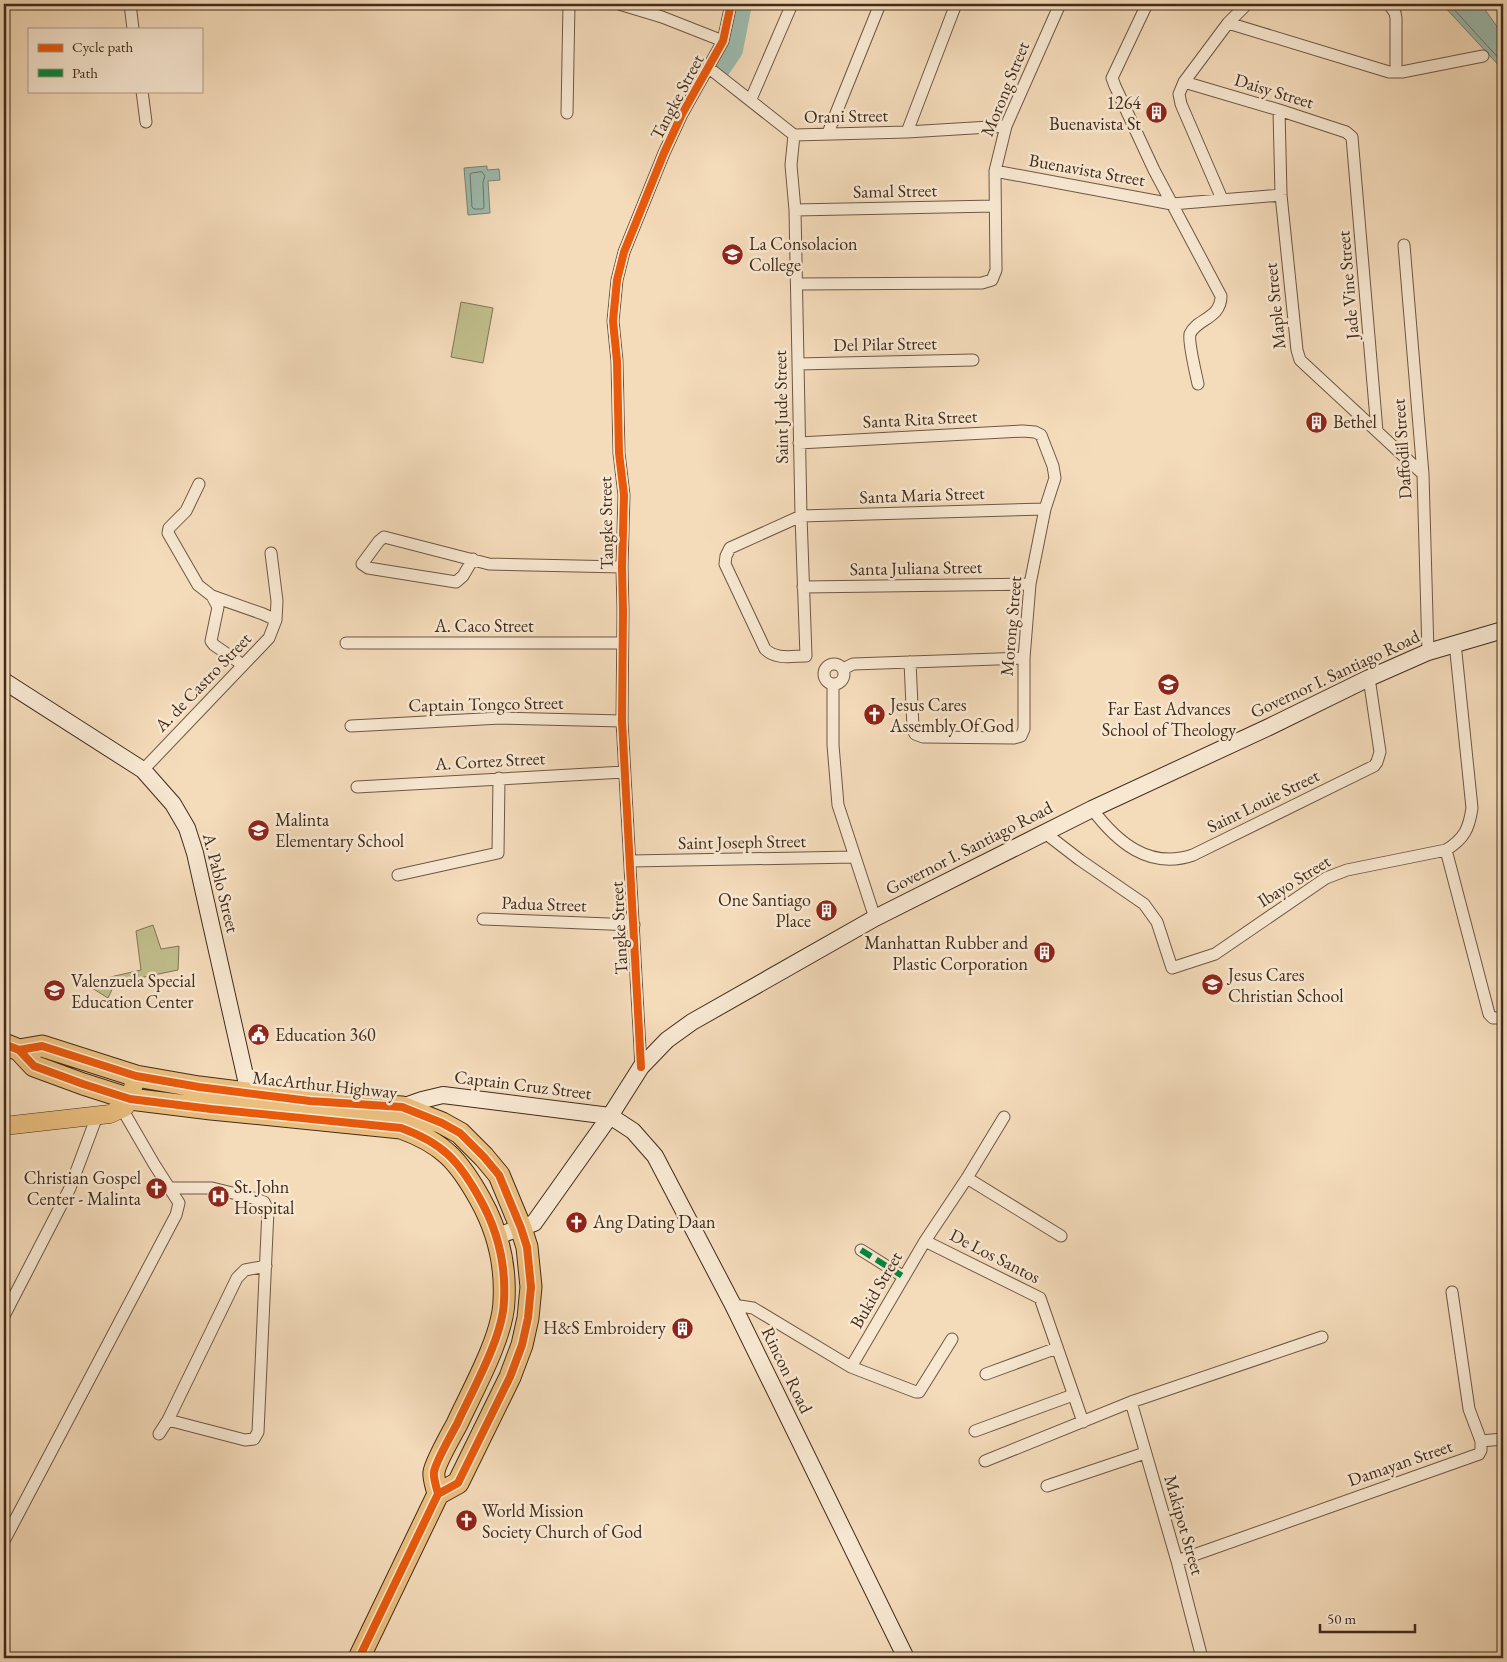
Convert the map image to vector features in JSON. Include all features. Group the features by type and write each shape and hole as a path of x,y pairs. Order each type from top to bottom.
{"highway":[{"name":"MacArthur Highway","path":"11,1047 42,1046 136,1076 248,1093 310,1110"},
{"name":"MacArthur Highway","path":"11,1047 34,1066 127,1103 347,1113 402,1107 442,1123 460,1133 484,1156 499,1175 530,1223 527,1247 531,1287 528,1318 522,1345 510,1377 458,1483 438,1494 434,1472 482,1370 498,1330 504,1302 502,1253 484,1206 469,1180 459,1166 435,1144 420,1135 401,1128 347,1113"},
{"path":"359,1658 438,1494"}],"main road":[{"name":"Governor I. Santiago Road","path":"530,1223 610,1116 641,1067 667,1040 692,1022 875,918 1092,809 1428,652 1455,643 1502,632"},
{"name":"A. Pablo Street","path":"4,681 143,770 173,804 187,828 193,844 248,1093"},
{"path":"4,1126 110,1114 127,1103 136,1076"},
{"name":"Captain Cruz Street","path":"402,1107 443,1095 610,1116"},
{"name":"Rincon Road","path":"610,1116 633,1131 655,1156 733,1305 906,1658"},
{"path":"497,1236 530,1223"}],"street":[{"path":"130,4 133,28"},
{"path":"566,113 569,4"},
{"path":"620,4 662,17 723,41"},
{"name":"Tangke Street","path":"641,1067 622,721 624,495 619,453 617,362 613,321 617,280 624,252 664,152 682,114 723,41 731,4"},
{"path":"751,99 792,4"},
{"path":"828,133 880,4"},
{"path":"907,132 956,4"},
{"name":"Morong Street","path":"796,284 982,283 992,280 996,270 995,172 1006,126 1060,4"},
{"name":"Buenavista Street","path":"1147,4 1112,78 1154,170 1172,204"},
{"path":"1222,199 1181,104 1179,94 1184,82 1228,23 1247,4"},
{"path":"1389,4 1396,18 1396,72"},
{"path":"1228,23 1389,72 1483,56"},
{"name":"Orani Street","path":"709,68 751,99 794,135 907,132 1006,126"},
{"name":"Daisy Street","path":"1184,82 1279,110 1346,132 1352,137"},
{"path":"142,92 146,122"},
{"name":"Maple Street","path":"1279,110 1281,195 1297,350 1300,360 1423,474"},
{"name":"Saint Jude Street","path":"794,135 790,165 795,210 799,443 806,656"},
{"name":"Jade Vine Street","path":"1352,137 1377,431"},
{"name":"Buenavista Street","path":"995,172 1172,204 1281,195"},
{"path":"1172,204 1221,296 1221,304 1217,310 1190,334 1198,384"},
{"name":"Samal Street","path":"795,210 995,206"},
{"name":"Daffodil Street","path":"1404,245 1423,474 1428,652"},
{"name":"Del Pilar Street","path":"798,364 973,360"},
{"name":"Santa Rita Street","path":"799,443 1023,431 1041,435"},
{"name":"Morong Street","path":"910,662 913,728 916,734 923,737 1014,738 1021,736 1024,729 1024,658 1030,584 1045,509 1055,478 1054,466 1041,435"},
{"path":"199,484 186,511 170,528 168,533 198,586 212,596 276,620"},
{"name":"Santa Maria Street","path":"801,516 1045,509"},
{"path":"801,516 730,548 725,564 765,649 771,654 779,656 806,656 825,668"},
{"path":"473,559 463,576 456,582 363,566 363,562 384,537 473,559 489,564 622,567"},
{"name":"A. de Castro Street","path":"143,770 269,638 276,620 277,601 271,553"},
{"name":"Santa Juliana Street","path":"803,587 1030,584"},
{"path":"212,596 218,607 211,641 243,665"},
{"name":"A. Caco Street","path":"346,643 622,643"},
{"name":"Ibayo Street","path":"1045,833 1080,860 1144,904 1157,922 1172,968 1215,954 1326,878 1347,870 1446,850 1455,845 1464,836 1470,822 1472,808 1455,643"},
{"path":"843,670 853,664 1024,658"},
{"path":"825,668 834,664 843,670"},
{"path":"825,668 825,678 833,684"},
{"path":"833,684 842,679 843,670"},
{"name":"Saint Louie Street","path":"1092,809 1108,830 1143,854 1174,860 1192,855 1374,766 1380,752 1369,678"},
{"path":"833,684 833,745 838,805 875,918"},
{"name":"Captain Tongco Street","path":"351,726 501,718 622,721"},
{"name":"A. Cortez Street","path":"357,787 624,772"},
{"path":"398,875 498,853 499,778"},
{"path":"1446,850 1486,1006 1489,1014 1498,1018"},
{"name":"Saint Joseph Street","path":"631,861 854,857"},
{"name":"Padua Street","path":"483,919 634,925"},
{"path":"4,1540 176,1215 179,1203 125,1114 127,1103"},
{"path":"4,1316 70,1188 97,1116"},
{"name":"Bukid Street","path":"851,1367 925,1241 967,1178 1004,1117"},
{"path":"967,1178 1061,1236"},
{"path":"168,1420 245,1440 254,1439 258,1432 268,1210 264,1202 212,1188 170,1188"},
{"name":"De Los Santos","path":"925,1241 1040,1298 1083,1422"},
{"path":"861,1250 904,1276"},
{"path":"159,1434 168,1420 237,1278 245,1270 266,1266"},
{"path":"1452,1292 1469,1408 1481,1441 1503,1438"},
{"path":"733,1305 753,1308 851,1367 916,1392 919,1392 952,1339"},
{"path":"985,1461 1131,1402 1322,1337"},
{"path":"986,1374 1057,1348"},
{"path":"976,1431 1073,1395"},
{"name":"Makipot Street","path":"1131,1402 1177,1561 1202,1658"},
{"name":"Damayan Street","path":"1177,1561 1479,1454 1481,1441"},
{"path":"1047,1486 1145,1453"}],"shaded area":[{"path":"461,302 493,308 483,363 451,357"},
{"path":"153,925 161,949 179,946 178,970 115,983 108,998 84,983 141,970 136,931"}],"water":[{"path":"1442,4 1481,4 1503,35 1503,70"},
{"path":"487,166 487,170 499,169 500,180 488,181 490,213 468,215 464,168"}],"waterway":[{"path":"719,69 732,50 741,4"}],"marked path":[{"path":"861,1250 904,1277"}],"cycle path":[{"path":"641,1067 622,721 624,495 619,453 617,361 613,321 617,280 624,252 682,114 723,41 731,4"},
{"path":"4,1044 19,1050 34,1066 130,1099 401,1128 439,1147 457,1164 465,1174 492,1223 502,1261 504,1301 493,1347 435,1468 434,1478 438,1494"},
{"path":"19,1050 42,1046 136,1076 199,1087 310,1101 402,1107 442,1123 460,1133 499,1175 527,1247 531,1287 528,1318 522,1345 510,1377 458,1483 438,1494 359,1658"}],"place":[{"name":"1264 Buenavista St","path":"1157,113"},
{"name":"La Consolacion College","path":"733,254"},
{"name":"Bethel","path":"1317,422"},
{"name":"Far East Advances School of Theology","path":"1169,684"},
{"name":"Jesus Cares Assembly Of God","path":"874,715"},
{"name":"Malinta Elementary School","path":"259,830"},
{"name":"One Santiago Place","path":"827,910"},
{"name":"Manhattan Rubber and Plastic Corporation","path":"1044,953"},
{"name":"Jesus Cares Christian School","path":"1212,985"},
{"name":"Valenzuela Special Education Center","path":"55,991"},
{"name":"Education 360","path":"259,1035"},
{"name":"Christian Gospel Center - Malinta","path":"157,1188"},
{"name":"St. John Hospital","path":"218,1197"},
{"name":"Ang Dating Daan","path":"577,1222"},
{"name":"H&S Embroidery","path":"682,1328"},
{"name":"World Mission Society Church of God","path":"466,1521"}]}
